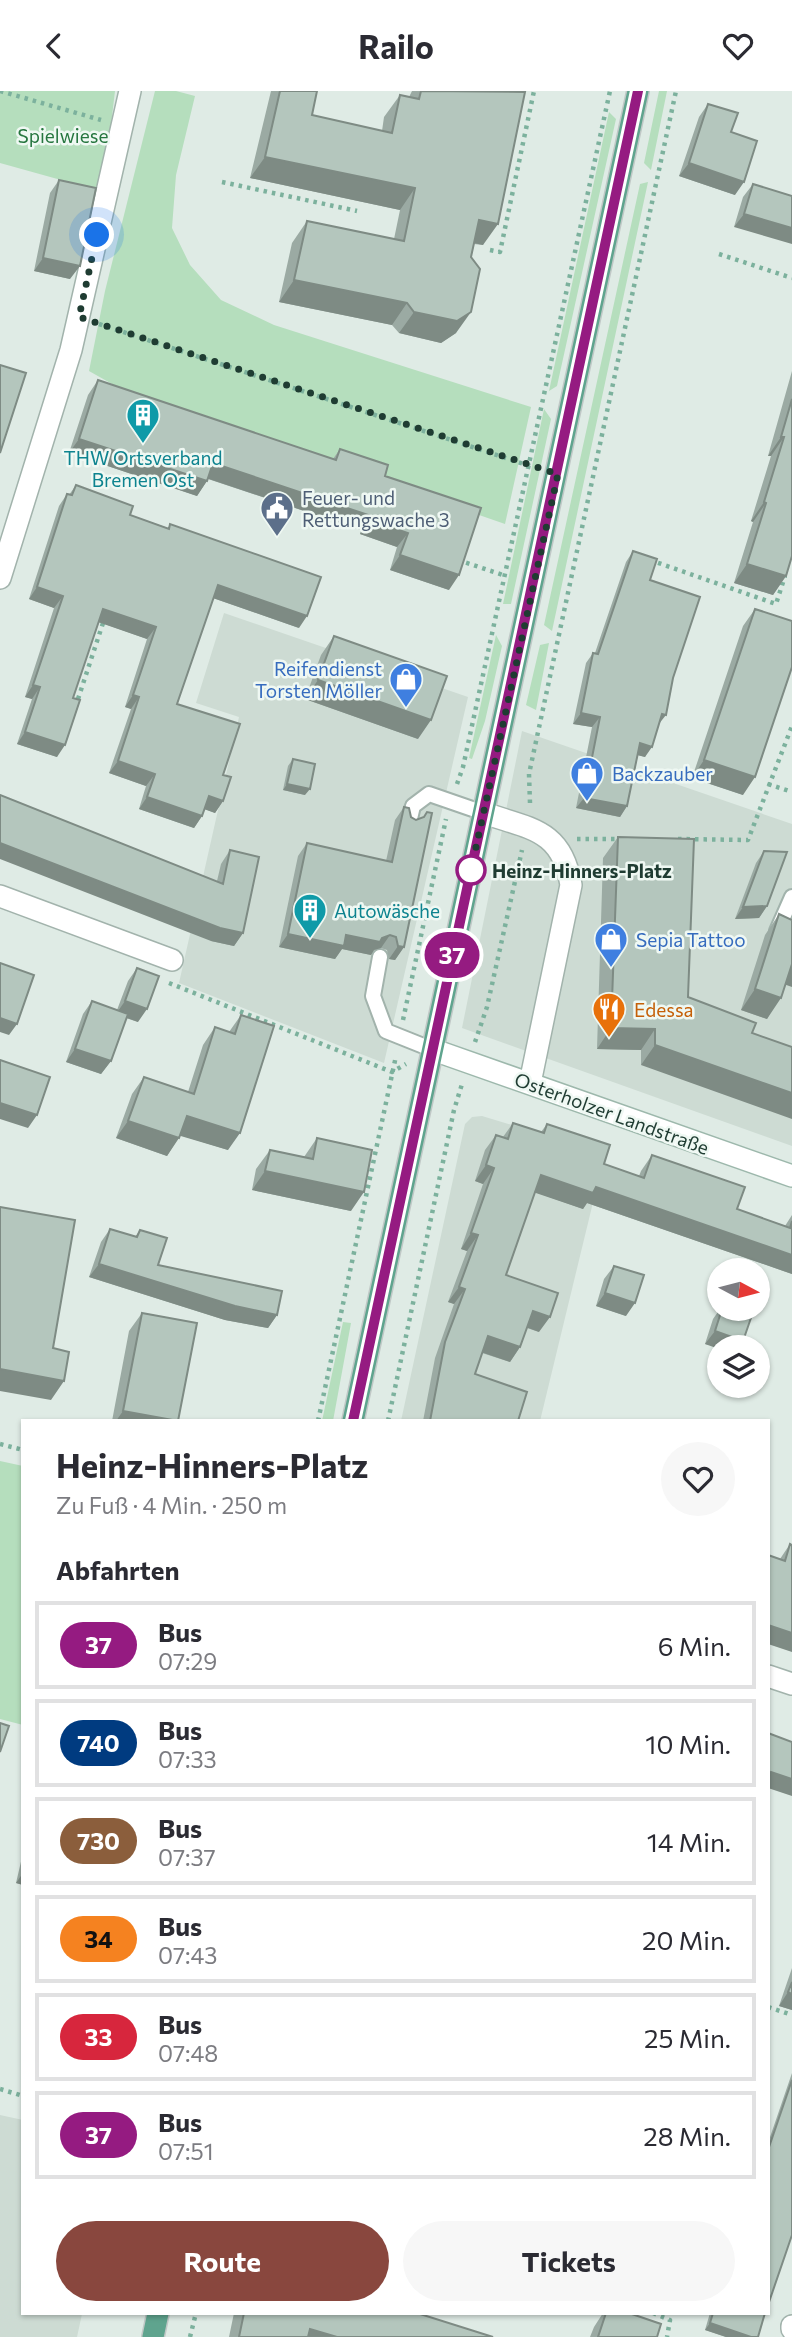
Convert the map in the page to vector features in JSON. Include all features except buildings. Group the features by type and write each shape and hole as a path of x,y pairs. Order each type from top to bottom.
{"main road":[{"path":"353,1419 638,91"},
{"path":"153,2337 158,2315"}],"street":[{"path":"0,578 71,350 130,91"},
{"path":"484,813 540,832 551,839 564,859 571,885 530,1083"},
{"path":"0,896 172,960"},
{"name":"Osterholzer Landstraße","path":"431,1049 792,1177"},
{"path":"770,1677 792,1684"}],"lane":[{"path":"409,823 413,806 429,794 484,813"},
{"path":"777,931 792,897"},
{"path":"380,957 373,996 386,1031 431,1049"}],"path":[{"path":"0,91 122,126"},
{"path":"490,250 500,252 534,91"},
{"path":"516,526 610,91"},
{"path":"388,1419 454,1110 487,1007 527,828 531,809 529,774 676,91"},
{"path":"222,182 357,211"},
{"path":"719,254 792,278"},
{"path":"79,317 558,474"},
{"path":"645,558 776,604 788,566"},
{"path":"458,560 533,585"},
{"path":"78,699 107,614"},
{"path":"664,839 748,840 792,726"},
{"path":"768,783 792,792"},
{"path":"551,839 625,839"},
{"path":"149,951 153,969 172,986 393,1072"},
{"path":"318,1419 393,1072 431,1049"},
{"path":"0,1444 21,1449"},
{"path":"770,2008 792,2015"},
{"path":"0,2089 21,2095"},
{"path":"190,2337 195,2315"},
{"path":"658,2315 670,2320 667,2337"}],"shaded area":[{"path":"224,613 468,697 384,1063 179,983 239,717 196,703"},
{"path":"522,731 792,824 792,1146 462,1028"},
{"path":"482,1116 605,1153 540,1419 401,1419 465,1124 472,1117"},
{"path":"0,2115 21,2120 21,2315 82,2315 77,2337 0,2337"}],"green space":[{"name":"Spielwiese","path":"0,91 115,91 110,133 97,190 0,163"},
{"path":"155,91 176,91 195,96 176,175 172,228 190,265 221,300 274,325 531,407 505,524 128,393 89,371 105,291"},
{"path":"659,91 667,91 651,170 644,163"},
{"path":"609,112 616,119 557,386 549,391"},
{"path":"648,182 552,631 544,625 640,184"},
{"path":"544,409 551,419 511,604 503,604"},
{"path":"496,635 502,646 485,721 472,759 469,758"},
{"path":"549,643 536,710 526,705 540,645"},
{"path":"343,1322 351,1323 333,1419 322,1419"},
{"path":"0,1461 21,1466 21,1724 0,1719"}],"bus line":[{"name":"37","path":"353,1419 638,91"}],"place":[{"name":"THW Ortsverband Bremen Ost","path":"143,445"},
{"name":"Feuer- und Rettungswache 3","path":"277,538"},
{"name":"Reifendienst Torsten Möller","path":"406,709"},
{"name":"Backzauber","path":"587,803"},
{"name":"Heinz-Hinners-Platz","path":"471,870"},
{"name":"Autowäsche","path":"310,940"},
{"name":"Sepia Tattoo","path":"611,969"},
{"name":"Edessa","path":"609,1039"}],"route":[{"path":"97,235 79,317 558,474 471,870"}]}
